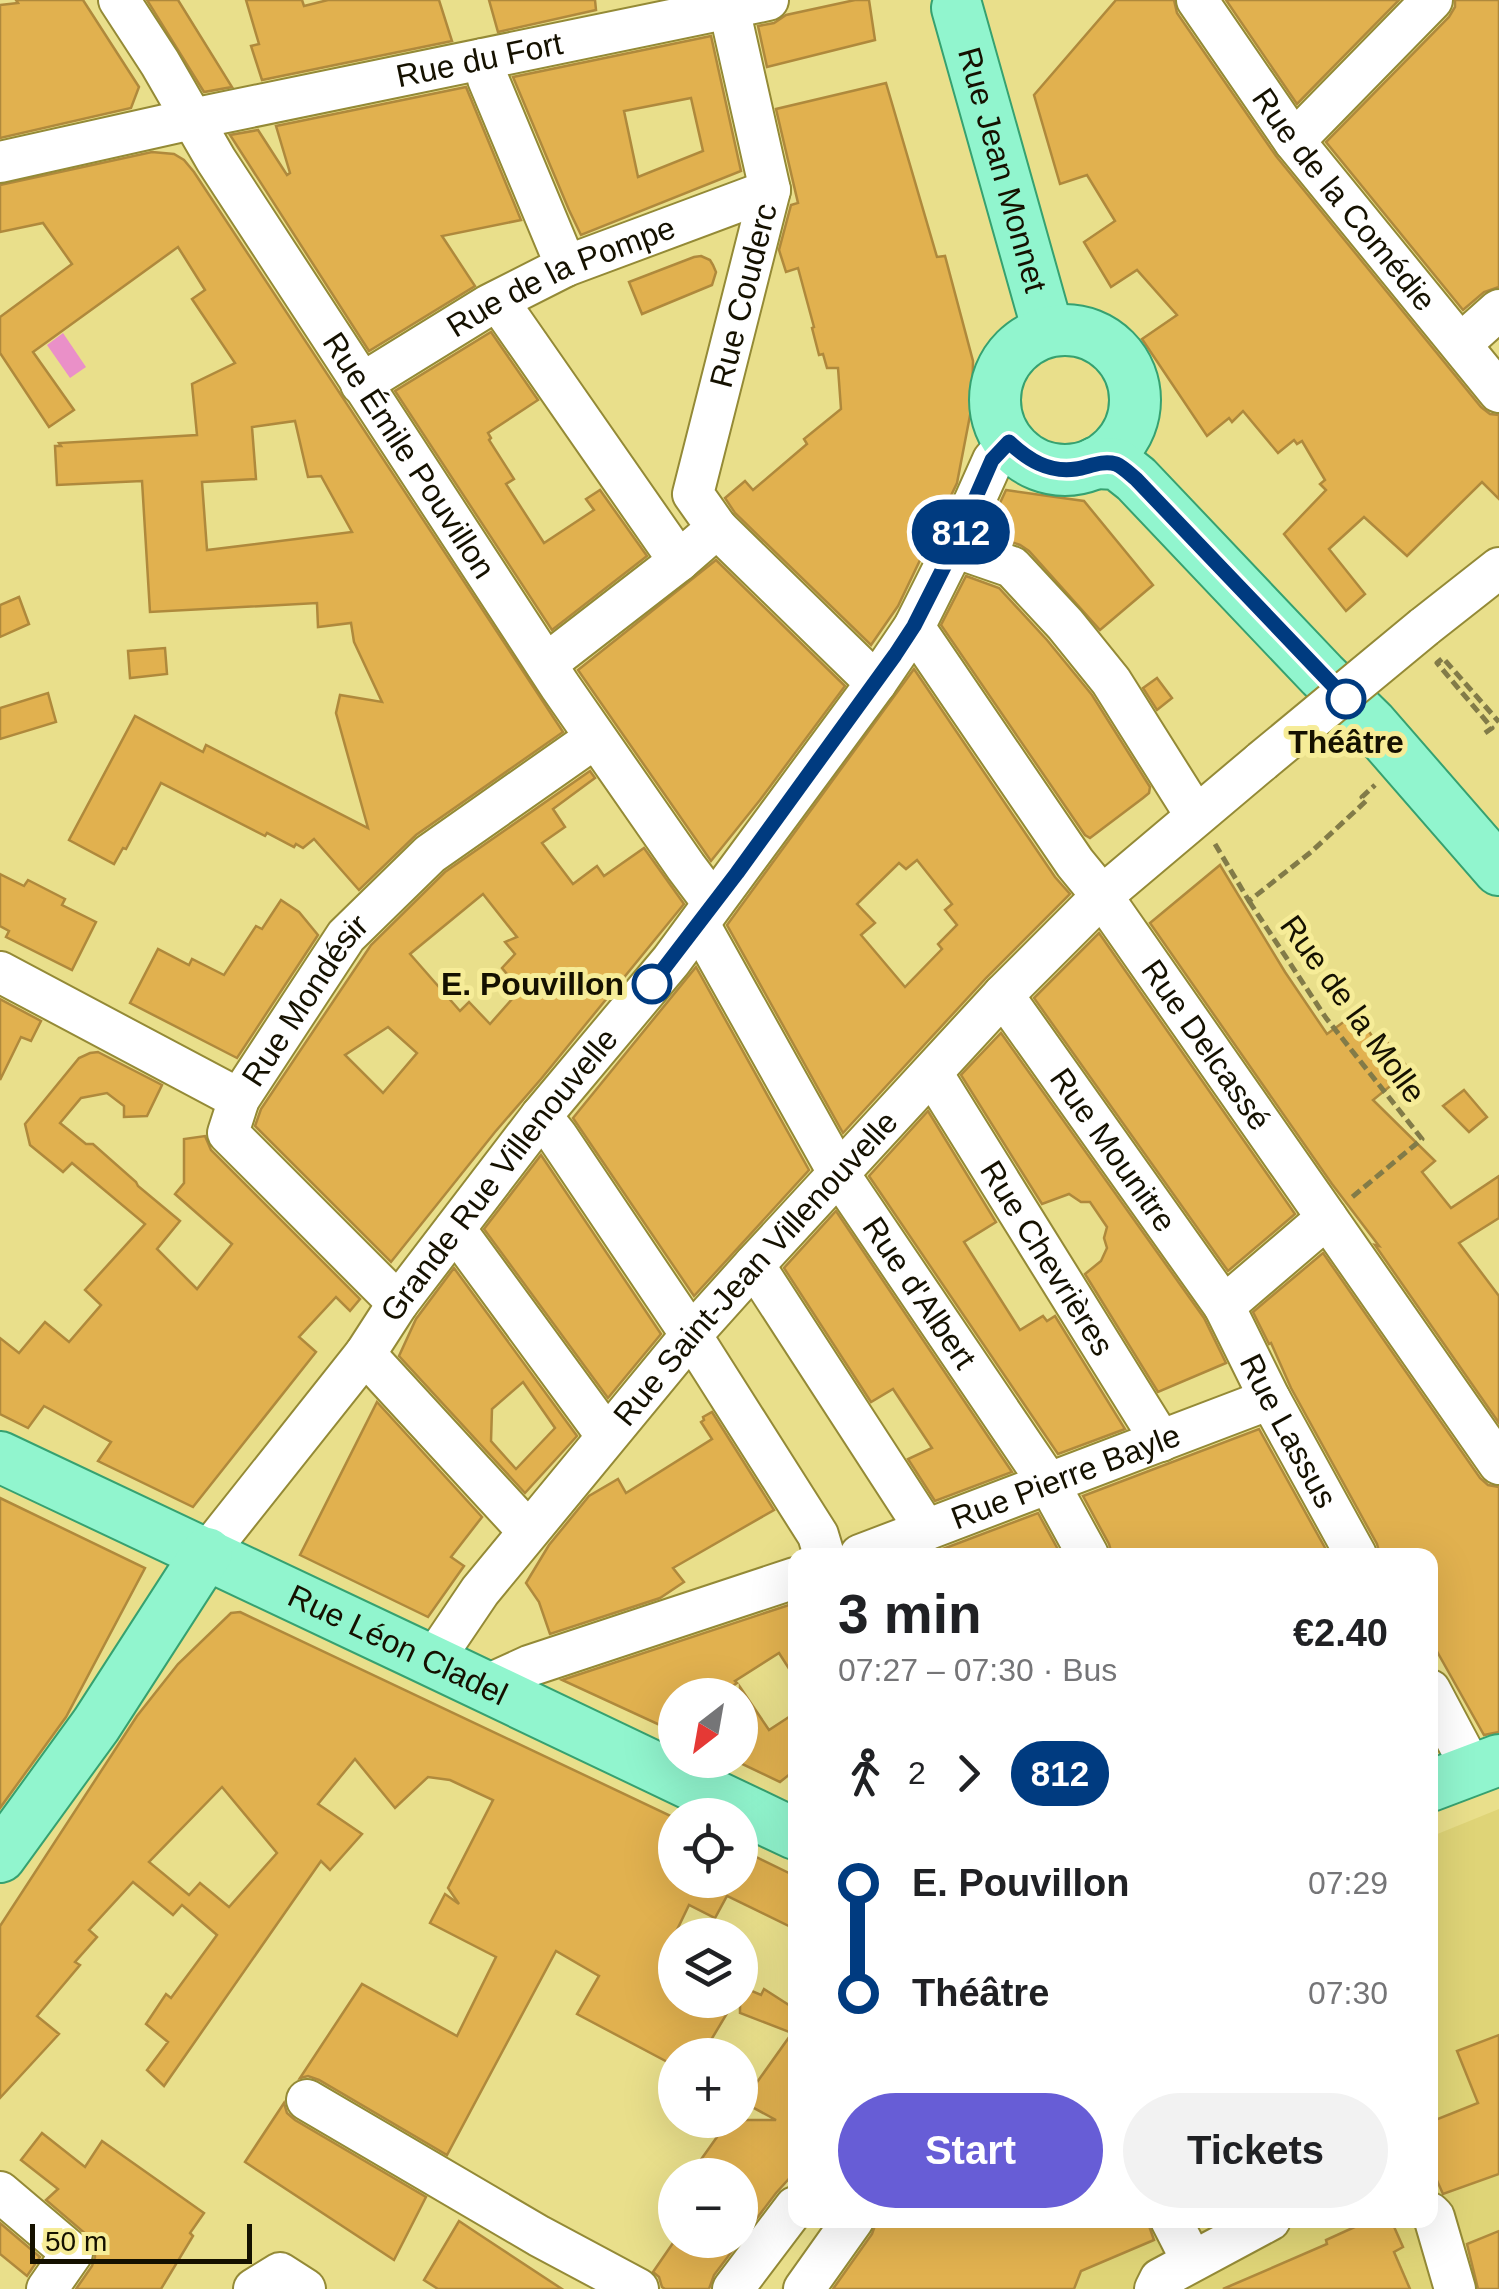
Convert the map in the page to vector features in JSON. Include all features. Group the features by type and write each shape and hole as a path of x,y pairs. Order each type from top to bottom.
{"main road":[{"name":"Rue Jean Monnet","path":"950,3 1048,331"},
{"path":"1134,416 1126,435 1112,452 1095,463 1058,470 1039,465 1009,442 998,422 998,376 1026,340 1048,331 1083,332 1114,349 1128,369 1140,438 1156,464 1331,665 1371,723"},
{"path":"1095,463 1117,464 1136,479 1371,723 1499,870"},
{"name":"Rue Léon Cladel","path":"0,1457 788,1831"},
{"path":"0,1857 96,1725 207,1553"}],"street":[{"name":"Rue Émile Pouvillon","path":"119,0 216,160 706,913"},
{"name":"Rue du Fort","path":"0,162 768,0"},
{"name":"Rue de la Comédie","path":"1197,0 1294,141 1499,392"},
{"path":"1294,141 1432,0"},
{"name":"Rue Couderc","path":"729,8 770,190 693,494 717,528 876,683"},
{"path":"483,59 566,266"},
{"name":"Rue de la Pompe","path":"362,384 498,301 566,266 770,190"},
{"path":"498,301 680,562"},
{"path":"1461,344 1499,310"},
{"name":"Grande Rue Villenouvelle","path":"207,1553 365,1354 398,1302 542,1116 670,962 876,683 914,626 992,460 1009,442"},
{"path":"546,664 680,562 717,528"},
{"path":"954,547 1012,567 1065,624 1110,681 1196,816"},
{"name":"Rue Saint-Jean Villenouvelle","path":"432,1662 480,1590 690,1335 1003,995 1102,896 1499,568"},
{"name":"Rue Delcassé","path":"914,626 1074,862 1102,896 1499,1464"},
{"name":"Rue Mondésir","path":"398,1302 228,1133 239,1099 346,936 430,854 595,738"},
{"name":"Rue d'Albert","path":"706,913 838,1174 1048,1484 1084,1548"},
{"path":"0,972 239,1099"},
{"name":"Rue Mounitre","path":"1003,995 1224,1306"},
{"name":"Rue Chevrières","path":"932,1073 1162,1441"},
{"path":"542,1116 690,1335 818,1535 822,1548"},
{"path":"1224,1306 1327,1218"},
{"path":"455,1228 606,1435"},
{"path":"754,1265 926,1530"},
{"name":"Rue Lassus","path":"1224,1306 1352,1548"},
{"path":"365,1354 528,1531"},
{"name":"Rue Pierre Bayle","path":"878,1548 1270,1399"},
{"path":"485,1686 529,1666 788,1580"},
{"path":"1438,1705 1475,1773"},
{"path":"307,2100 539,2236 638,2289"},
{"path":"0,2192 72,2253 47,2289"},
{"path":"750,2282 788,2219"},
{"path":"804,2289 846,2228"},
{"path":"1180,2228 1198,2245"},
{"path":"1154,2289 1198,2245 1247,2228"},
{"path":"1437,2228 1455,2289"},
{"path":"254,2289 280,2273 305,2289"}],"path":[{"path":"1443,658 1499,722 1488,731 1436,663 1443,658"},
{"path":"1221,854 1249,901 1312,852 1366,801 1362,797 1376,784"},
{"name":"Rue de la Molle","path":"1249,901 1326,1018 1422,1139 1327,1218"}],"shaded area":[{"path":"63,333 86,367 70,378 47,345"},
{"path":"1499,1809 1499,2289 780,2289 823,2228 1438,2228 1438,1834"}],"building":[{"path":"16,0 83,0 139,87 131,108 0,138 0,5 18,3"},
{"path":"147,0 178,0 232,87 204,92"},
{"path":"246,0 302,0 304,6 328,0 439,0 452,41 262,80 251,46 259,44"},
{"path":"489,0 595,0 596,10 498,32"},
{"path":"869,0 875,40 767,67 758,26 774,23 786,15"},
{"path":"1116,0 1174,0 1177,13 1276,156 1481,407 1499,415 1499,499 1482,482 1407,556 1364,517 1329,549 1365,594 1346,611 1284,534 1326,490 1320,484 1325,480 1302,441 1297,444 1294,440 1278,453 1243,411 1207,436 1142,339 1177,315 1137,270 1111,287 1084,242 1115,221 1087,175 1060,184 1034,95"},
{"path":"1226,0 1399,0 1297,104"},
{"path":"1455,0 1499,0 1499,287 1484,292 1463,310 1326,142 1449,17"},
{"path":"711,36 741,171 581,235 513,77","holes":["691,98 703,151 638,177 624,111"]},
{"path":"886,83 937,257 945,256 973,361 972,405 957,483 898,606 871,645 735,513 725,498 745,481 753,490 841,409 838,368 827,368 823,354 819,355 798,268 786,272 779,250 791,205 798,203 776,109"},
{"path":"466,87 521,220 442,236 475,286 369,351 230,135 258,130 287,175 290,173 276,126"},
{"path":"152,152 174,154 184,160 563,732 416,835 359,890 314,839 303,848 296,844 294,847 161,783 114,864 69,840 135,716 203,752 206,745 368,828 336,713 340,695 382,702 354,642 351,623 318,627 317,603 150,612 142,481 57,485 55,446 197,435 192,384 235,363 192,299 205,290 178,247 33,352 74,410 49,427 0,353 0,317 72,264 43,223 0,232 0,185","holes":["295,421 308,477 321,476 352,532 207,550 202,482 256,479 252,427"]},
{"path":"701,256 710,260 716,272 712,285 642,314 629,282"},
{"path":"491,332 538,400 488,433 514,479 506,484 544,543 594,510 586,499 600,490 647,556 552,630 395,391"},
{"path":"1006,490 1084,501 1153,585 1100,630 1029,551 986,533"},
{"path":"716,560 845,686 711,861 578,670"},
{"path":"966,576 999,588 1047,640 1092,695 1150,787 1149,793 1090,838 941,625"},
{"path":"19,597 29,624 0,637 0,605"},
{"path":"165,648 167,674 130,678 128,651"},
{"path":"914,669 1070,894 986,978 843,1133 727,925","holes":["917,860 952,904 945,910 957,925 938,944 942,949 905,987 861,935 875,923 857,904 899,863 906,869"]},
{"path":"1157,678 1172,698 1157,710 1143,688"},
{"path":"48,693 56,722 0,739 0,708"},
{"path":"590,771 595,778 553,809 565,827 542,843 573,884 597,866 604,876 644,848 684,904 391,1262 255,1126 261,1109 371,945 445,872","holes":["483,894 517,937 505,942 515,954 502,968 520,990 490,1024 469,1002 460,1011 410,954","388,1027 417,1053 383,1093 345,1055"]},
{"path":"1220,865 1327,1034 1356,1013 1379,1046 1386,1041 1410,1070 1373,1100 1435,1161 1422,1172 1451,1208 1499,1176 1499,1218 1459,1243 1499,1296 1499,1423 1150,923"},
{"path":"0,874 24,886 28,880 65,899 62,905 96,922 72,970 6,937 9,931 0,926"},
{"path":"281,900 299,912 318,935 237,1058 130,1003 158,949 189,965 192,959 224,975 256,926 262,929"},
{"path":"1099,933 1295,1214 1228,1271 1034,998"},
{"path":"696,967 809,1170 694,1296 573,1118"},
{"path":"0,999 41,1021 31,1041 21,1037 0,1080"},
{"path":"1001,1033 1204,1318 1226,1363 1158,1392 1085,1274 1101,1261 1107,1248 1107,1227 1090,1202 1081,1202 1069,1194 1042,1204 961,1075"},
{"path":"98,1052 162,1085 147,1116 124,1117 124,1106 107,1093 81,1098 60,1123 86,1144 93,1144 180,1221 157,1249 197,1289 232,1244 175,1194 184,1183 184,1139 205,1136 211,1150 360,1299 350,1311 336,1297 299,1337 316,1352 193,1507 98,1461 111,1442 44,1406 28,1428 0,1414 0,1338 19,1353 45,1322 69,1342 101,1305 85,1290 145,1224 72,1163 63,1172 30,1145 25,1124 79,1058"},
{"path":"1464,1090 1487,1117 1469,1132 1443,1106"},
{"path":"928,1111 996,1222 964,1242 1020,1330 1043,1316 1047,1321 1055,1316 1125,1429 1058,1454 869,1176"},
{"path":"541,1155 661,1334 608,1398 484,1229"},
{"path":"836,1211 1012,1472 935,1501 908,1459 932,1448 893,1389 871,1402 784,1268"},
{"path":"1323,1253 1480,1478 1499,1487 1499,1732 1484,1735 1438,1653 1438,1548 1378,1548 1253,1312"},
{"path":"454,1268 577,1436 525,1493 399,1356 416,1319","holes":["523,1382 555,1428 516,1469 491,1441 492,1409"]},
{"path":"377,1402 482,1517 451,1557 464,1566 428,1617 300,1555"},
{"path":"712,1412 774,1510 673,1568 684,1582 660,1598 550,1634 539,1602 526,1583 549,1545 589,1496 618,1479 626,1493 712,1439 701,1422"},
{"path":"1259,1429 1325,1548 1110,1548 1083,1496"},
{"path":"0,1498 145,1568 66,1717 0,1808"},
{"path":"1038,1513 1057,1548 946,1548"},
{"path":"788,1605 788,1667 779,1653 740,1678 658,1678 658,1724 562,1680"},
{"path":"240,1612 658,1810 658,1898 726,1898 715,1918 689,1905 683,1918 658,1918 658,2018 724,2018 712,2038 658,2038 658,2057 577,2014 599,1976 556,1951 447,2155 319,2080 300,2078 362,1984 457,2036 496,1957 430,1923 445,1894 459,1904 448,1888 493,1800 450,1780 428,1777 395,1808 355,1759 318,1804 362,1834 330,1870 321,1861 164,2086 147,2070 168,2042 146,2024 166,1994 171,1998 217,1935 182,1905 173,1915 133,1882 89,1930 97,1937 75,1962 80,1965 37,2016 59,2034 0,2098 0,1926 137,1716 178,1664 231,1613","holes":["222,1787 277,1853 229,1907 200,1883 189,1895 149,1862"]},
{"path":"758,1714 769,1730 788,1718 788,1776 780,1782 758,1772"},
{"path":"758,1858 788,1873 788,1926 731,1898 758,1898"},
{"path":"764,1989 788,2004 788,2031 753,2018 758,2018 758,1994"},
{"path":"1499,2035 1499,2174 1443,2194 1438,2183 1438,2119 1478,2103 1457,2051"},
{"path":"788,2039 788,2180 758,2217 758,2158 702,2158 716,2138 758,2138 758,2120 776,2120 758,2110 758,2081"},
{"path":"284,2103 295,2120 426,2197 394,2260 245,2162"},
{"path":"42,2133 85,2167 102,2141 204,2213 161,2289 76,2289 92,2266 94,2245 46,2200 58,2189 21,2160"},
{"path":"459,2221 562,2289 438,2289 424,2280"},
{"path":"0,2223 40,2257 27,2276 0,2254"},
{"path":"874,2228 1150,2228 1154,2240 1081,2271 1074,2289 833,2289"},
{"path":"1352,2228 1395,2228 1403,2247 1394,2252 1410,2289 1223,2289 1327,2244 1326,2240"},
{"path":"1499,2231 1499,2289 1478,2289 1467,2244"},
{"path":"663,2258 727,2258 709,2289 665,2289 653,2272"}],"bus line":[{"name":"812","path":"652,984 895,655 954,547 992,460 1009,442 1023,456 1058,470 1095,463 1117,464 1136,479 1346,699"}],"place":[{"name":"Théâtre","path":"1346,699"},
{"name":"E. Pouvillon","path":"652,984"}]}
